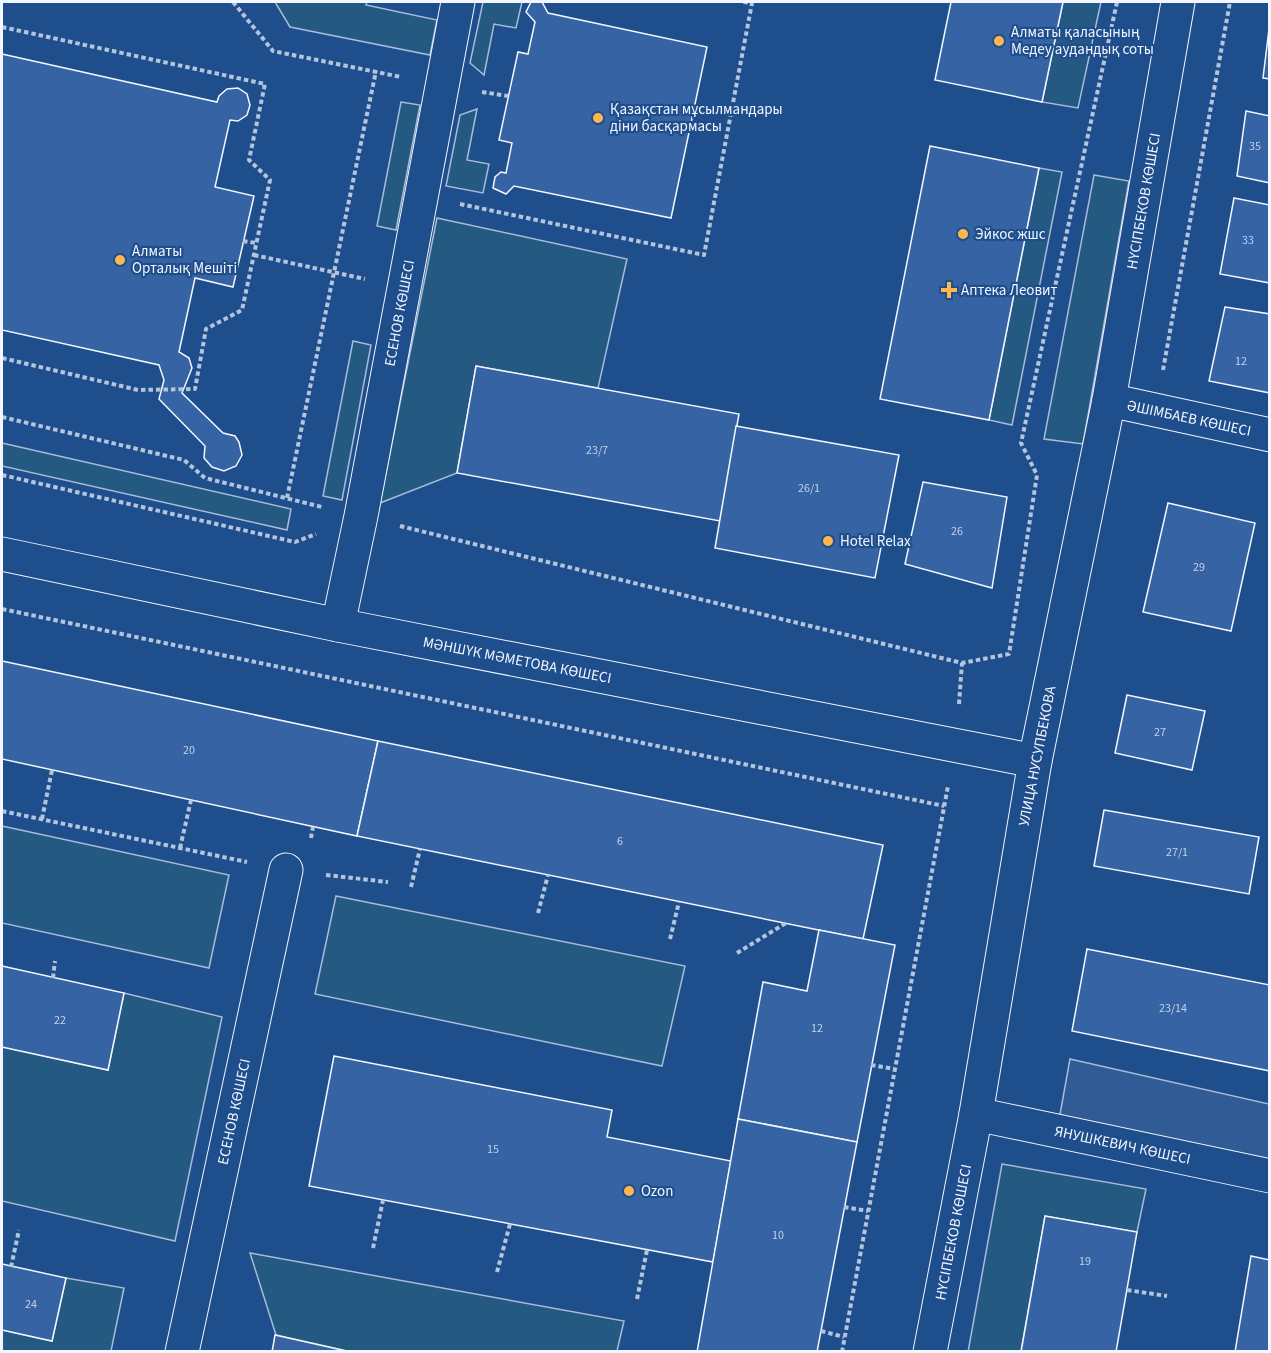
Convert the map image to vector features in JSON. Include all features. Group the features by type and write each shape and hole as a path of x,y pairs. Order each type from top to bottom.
{"street":[{"name":"ЕСЕНОВ КӨШЕСІ","path":"338,625 362,516 458,2"},
{"name":"НҮСІПБЕКОВ КӨШЕСІ","path":"1109,400 1178,2"},
{"name":"ӘШІМБАЕВ КӨШЕСІ","path":"1109,400 1269,435"},
{"name":"УЛИЦА НУСУПБЕКОВА","path":"976,1114 1035,761 1109,400"},
{"name":"МӘНШҮК МӘМЕТОВА КӨШЕСІ","path":"2,554 338,625 1035,761"},
{"name":"ЕСЕНОВ КӨШЕСІ","path":"182,1352 286,870"},
{"name":"НҮСІПБЕКОВ КӨШЕСІ","path":"930,1352 976,1114"},
{"name":"ЯНУШКЕВИЧ КӨШЕСІ","path":"976,1114 1269,1176"}],"path":[{"path":"233,2 273,51 508,96"},
{"path":"422,196 704,255 752,3 743,2"},
{"path":"2,417 184,460 205,478 962,663 1009,654 1037,475 1021,443 1117,2"},
{"path":"1162,371 1230,2"},
{"path":"2,27 266,84 249,160 270,180 242,310 206,329 195,389 138,390 2,358"},
{"path":"287,498 376,71"},
{"path":"243,241 256,243"},
{"path":"254,255 405,287"},
{"path":"2,475 295,542 362,516"},
{"path":"2,609 944,806"},
{"path":"842,1352 955,746 962,663"},
{"path":"42,819 52,770"},
{"path":"180,848 191,800"},
{"path":"2,811 286,870 388,882"},
{"path":"411,887 420,849"},
{"path":"538,913 548,875"},
{"path":"670,939 679,902"},
{"path":"737,952 786,923"},
{"path":"53,978 56,961"},
{"path":"871,1065 894,1069"},
{"path":"373,1248 383,1200"},
{"path":"844,1208 868,1211"},
{"path":"497,1272 510,1224"},
{"path":"11,1266 19,1230"},
{"path":"637,1299 647,1250"},
{"path":"1127,1290 1167,1296"},
{"path":"821,1331 844,1337"}],"shaded area":[{"path":"275,2 367,2 366,5 437,20 430,55 290,27"},
{"path":"483,2 522,2 516,28 494,24 484,75 470,63"},
{"path":"1063,2 1101,2 1078,108 1042,102"},
{"path":"401,102 420,105 396,230 377,226"},
{"path":"477,109 467,160 489,164 483,193 446,186 460,115"},
{"path":"1039,168 1062,172 1012,425 989,420"},
{"path":"1094,175 1129,181 1083,444 1044,439"},
{"path":"437,218 627,259 598,388 476,366 457,473 380,503"},
{"path":"353,341 371,345 342,500 323,496"},
{"path":"2,443 291,509 287,530 2,466"},
{"path":"2,826 229,875 209,968 2,923"},
{"path":"336,896 685,966 662,1066 315,994"},
{"path":"124,993 222,1017 175,1241 2,1201 2,1047 108,1070"},
{"path":"1070,1059 1269,1104 1269,1176 1057,1131"},
{"path":"1002,1164 1146,1189 1137,1232 1045,1216 1021,1351 968,1352"},
{"path":"250,1253 624,1321 617,1351 351,1352 276,1335"},
{"path":"66,1278 124,1288 111,1351 2,1352 2,1330 52,1341"}],"building":[{"name":"Қазақстан мұсылмандары діни басқармасы","path":"531,2 542,2 548,13 707,47 671,218 514,186 506,194 493,188 495,177 501,172 506,173 512,143 499,140 518,52 528,54 535,22 526,12"},
{"name":"Алматы қаласының Медеу аудандық соты","path":"951,2 1063,2 1042,102 935,80"},
{"path":"1270,21 1270,79 1263,78"},
{"name":"Алматы Орталық Мешіті","path":"2,54 217,102 219,96 227,89 238,88 247,94 250,105 247,115 238,121 230,120 215,187 254,196 233,287 195,278 179,352 189,358 192,368 182,393 223,433 235,436 242,455 236,466 224,471 212,467 204,458 205,446 159,399 164,380 159,365 2,330"},
{"path":"1246,111 1270,116 1270,183 1237,176"},
{"path":"930,146 1039,168 989,420 880,399"},
{"path":"1234,198 1270,205 1270,283 1220,274"},
{"path":"1225,307 1270,314 1270,393 1209,381"},
{"path":"476,366 739,414 720,521 457,473"},
{"path":"736,426 899,455 875,578 715,548"},
{"path":"923,482 1007,497 992,588 905,564"},
{"path":"1168,503 1255,523 1231,631 1143,612"},
{"path":"2,661 378,741 357,836 2,759"},
{"path":"1127,695 1205,711 1192,770 1115,753"},
{"path":"378,741 883,845 863,939 357,836"},
{"path":"1104,810 1259,837 1249,894 1094,866"},
{"path":"819,930 895,945 857,1142 738,1119 763,982 807,991"},
{"path":"1087,949 1270,985 1270,1071 1072,1031"},
{"path":"2,966 124,993 108,1070 2,1047"},
{"path":"334,1056 612,1110 607,1137 731,1161 713,1262 309,1186"},
{"path":"738,1119 857,1142 817,1352 697,1352"},
{"path":"1045,1216 1137,1232 1116,1352 1021,1352"},
{"path":"1251,1256 1270,1260 1270,1352 1235,1352"},
{"path":"2,1264 66,1278 52,1341 2,1330"},
{"path":"275,1335 351,1352 272,1352"}],"place":[{"name":"Алматы қаласының Медеу аудандық соты","path":"999,41"},
{"name":"Қазақстан мұсылмандары діни басқармасы","path":"598,118"},
{"name":"Эйкос жшс","path":"963,234"},
{"name":"Алматы Орталық Мешіті","path":"120,260"},
{"name":"Аптека Леовит","path":"949,290"},
{"name":"Hotel Relax","path":"828,541"},
{"name":"Ozon","path":"629,1191"}]}
